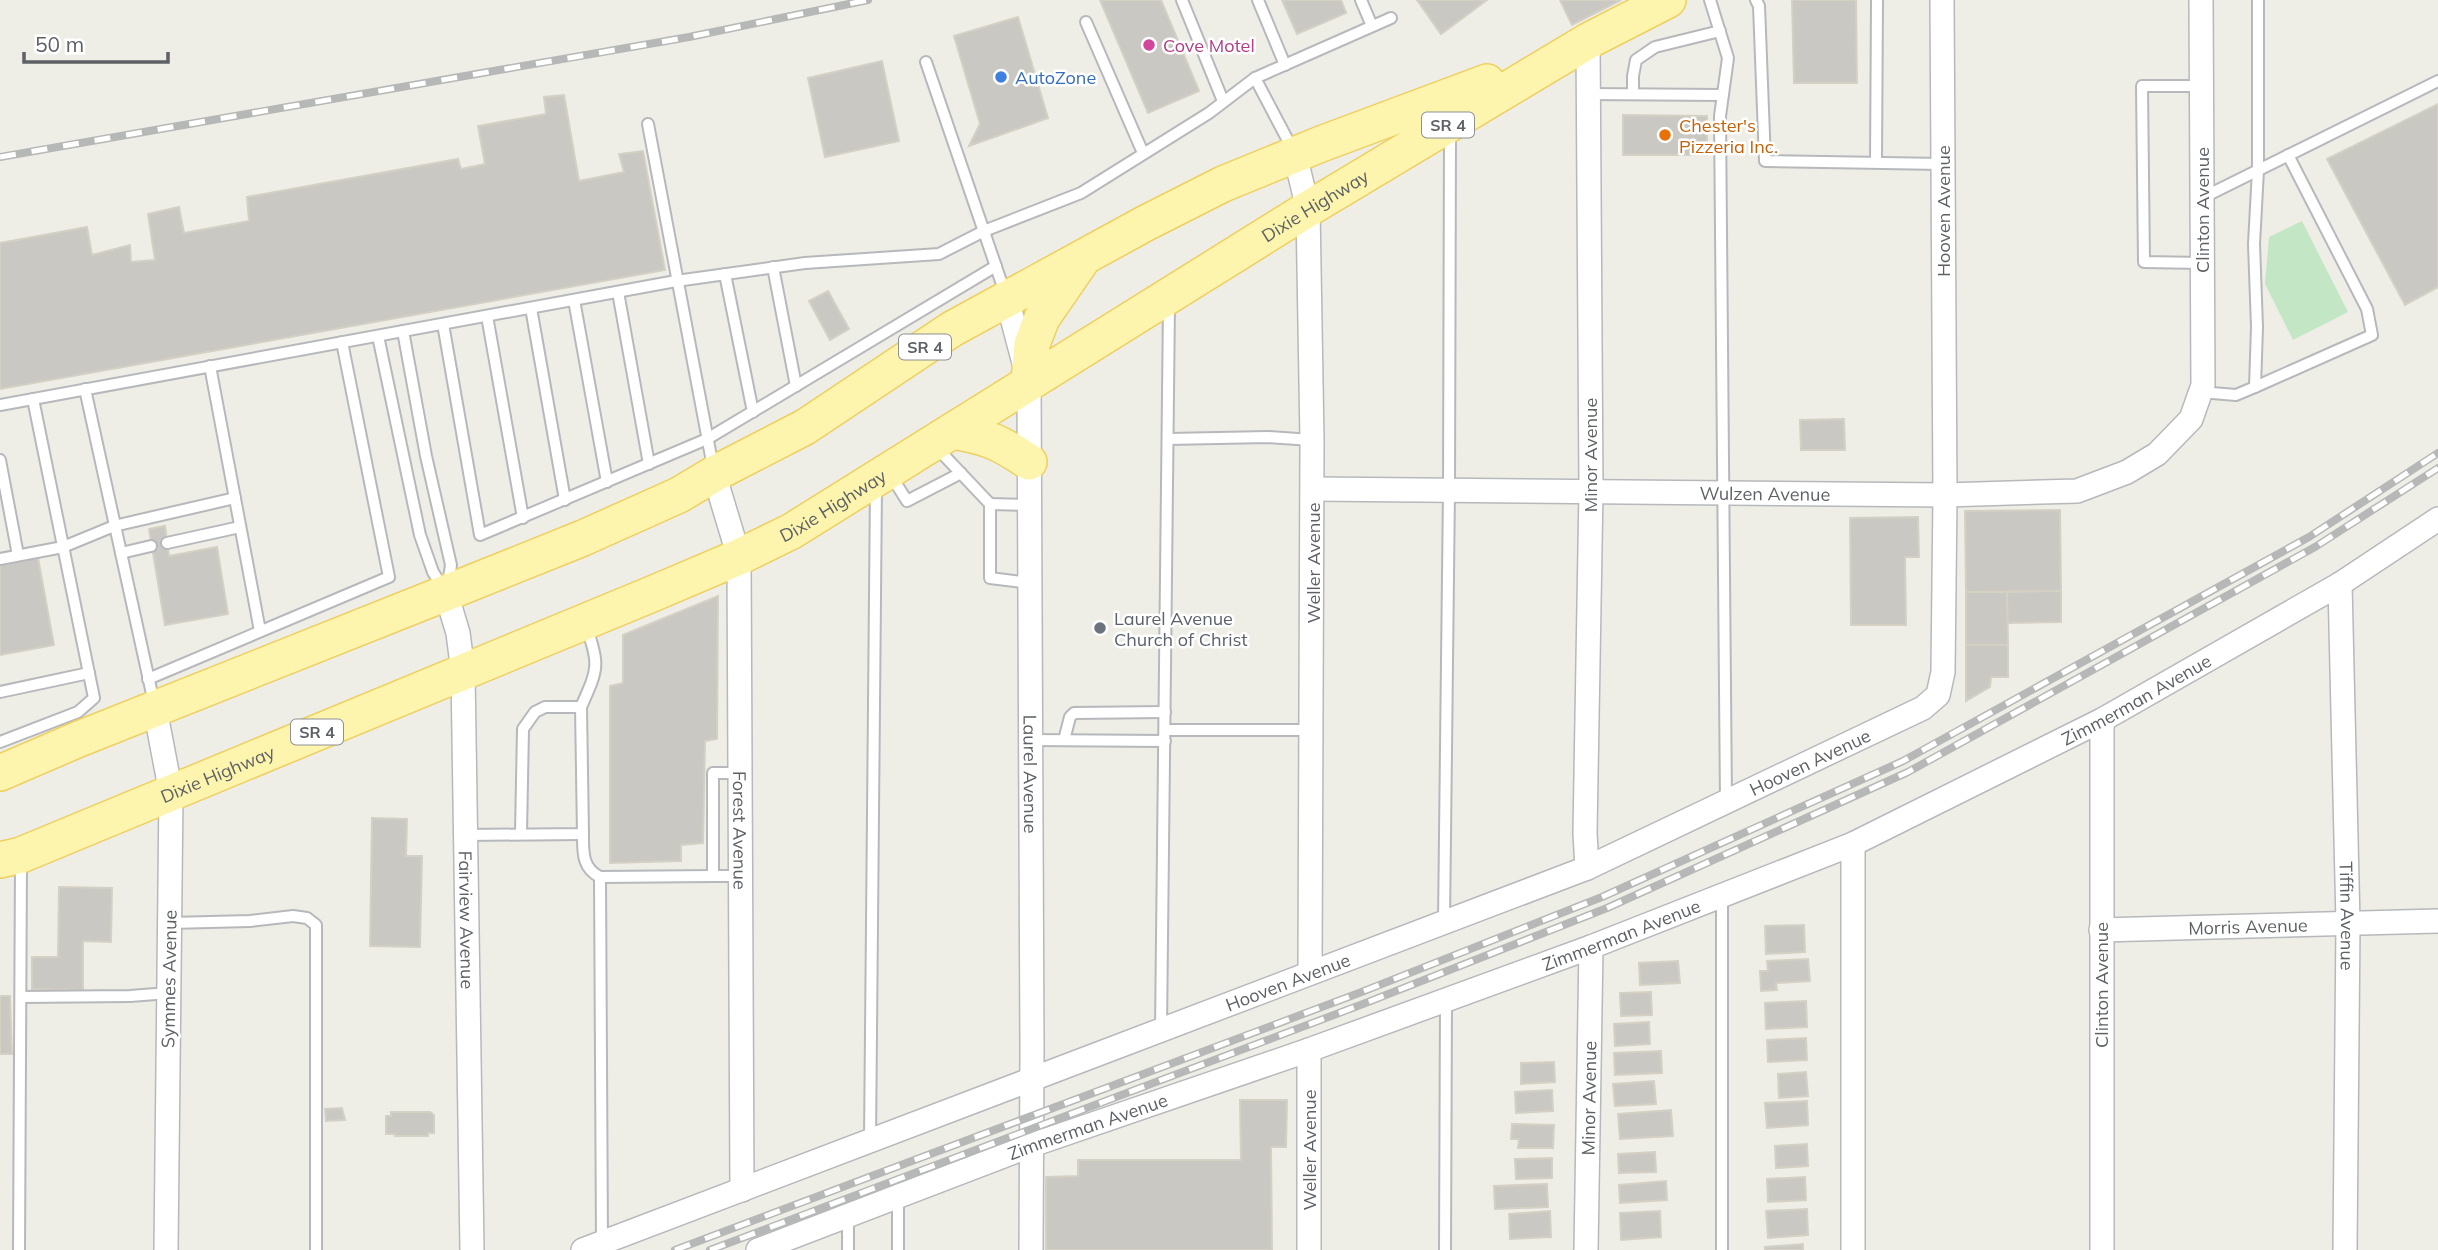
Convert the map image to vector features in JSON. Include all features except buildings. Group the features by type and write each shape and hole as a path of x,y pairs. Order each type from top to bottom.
{"main road":[{"name":"Dixie Highway","path":"11,857 584,622 739,557 792,531 1308,209 1653,3"},
{"name":"Dixie Highway","path":"0,773 79,739 152,694 446,593 583,538 679,495 805,427 952,329 1223,184 1588,41"},
{"path":"1028,382 1032,344 1042,318 1085,256"},
{"path":"943,437 978,435 1001,443 1029,462"}],"street":[{"name":"Hooven Avenue","path":"1032,1079 1587,868 1923,708 1938,695 1944,672 1942,0"},
{"name":"Clinton Avenue","path":"2191,419 2203,385 2201,0"},
{"name":"Minor Avenue","path":"1587,868 1585,833 1591,490 1588,41"},
{"name":"Weller Avenue","path":"1295,155 1308,209 1313,489 1310,972"},
{"name":"Laurel Avenue","path":"1007,299 1028,382 1031,1250"},
{"name":"Wulzen Avenue","path":"1313,489 1945,495 2077,491 2127,472 2157,454 2191,419"},
{"name":"Forest Avenue","path":"714,474 739,557 742,1190"},
{"name":"Zimmerman Avenue","path":"758,1250 1032,1145 1310,1050 1591,947 1853,844 2102,720 2340,584 2438,519"},
{"name":"Tiffin Avenue","path":"2340,584 2348,923 2345,1250"},
{"name":"Fairview Avenue","path":"446,593 458,633 463,672 472,1250"},
{"name":"Symmes Avenue","path":"152,694 171,793 166,1250"},
{"name":"Clinton Avenue","path":"2102,720 2102,1250"},
{"path":"1853,844 1853,1250"},
{"name":"Morris Avenue","path":"2101,930 2438,921"},
{"name":"Minor Avenue","path":"1586,1250 1591,947"},
{"name":"Weller Avenue","path":"1309,1250 1310,1050"},
{"path":"593,1246 1032,1079"}],"lane":[{"path":"1182,0 1223,101"},
{"path":"1258,0 1284,65"},
{"path":"1361,0 1372,26"},
{"path":"1710,0 1728,58 1720,116 1726,802"},
{"path":"1756,0 1759,6 1765,160 1943,164"},
{"path":"1876,162 1877,0"},
{"path":"2255,387 2257,327 2254,244 2258,170 2258,0"},
{"path":"0,405 676,281 805,263 939,254 984,231 1081,193 1209,113 1255,78 1391,18"},
{"path":"1086,22 1143,153"},
{"path":"1633,93 1636,60 1655,47 1720,31"},
{"path":"926,61 1007,299"},
{"path":"1255,78 1295,155"},
{"path":"2202,198 2438,81"},
{"path":"2202,86 2141,86 2144,262 2202,263"},
{"path":"1588,94 1723,95"},
{"path":"648,124 714,474"},
{"path":"1444,922 1450,124"},
{"path":"2200,392 2236,395 2372,335 2367,309 2288,155"},
{"path":"443,324 480,535 707,439 996,266"},
{"path":"773,267 796,386"},
{"path":"724,274 752,412"},
{"path":"618,292 649,464"},
{"path":"1161,1029 1170,294"},
{"path":"575,300 607,482"},
{"path":"531,307 565,500"},
{"path":"487,316 523,518"},
{"path":"403,331 426,456 452,565 446,593"},
{"path":"378,336 421,535 433,572 446,593"},
{"path":"85,388 152,694 260,631 389,577 342,342"},
{"path":"210,366 260,631"},
{"path":"0,742 78,712 94,698 33,399"},
{"path":"943,437 961,473 990,504 990,578 1030,583"},
{"path":"1168,439 1268,437 1312,440"},
{"path":"404,461 426,456"},
{"path":"0,460 18,555"},
{"path":"882,476 907,501 961,473"},
{"path":"870,1141 882,476"},
{"path":"0,559 63,547 114,526 235,498"},
{"path":"990,504 1029,505"},
{"path":"167,543 240,527"},
{"path":"121,553 151,546"},
{"path":"584,622 595,649 597,664 581,707 586,865 600,877 740,876"},
{"path":"0,692 89,673"},
{"path":"521,833 523,729 535,712 545,707 581,707"},
{"path":"1064,740 1070,717 1074,713 1165,712"},
{"path":"1031,740 1312,730"},
{"path":"713,876 713,773 739,773"},
{"path":"466,835 583,834"},
{"path":"11,857 21,997 19,1250"},
{"path":"593,1246 600,877"},
{"path":"1722,895 1722,1250"},
{"path":"170,923 250,921 293,916 307,918 316,925 316,1250"},
{"path":"21,997 169,993"},
{"path":"1445,1250 1446,1000"},
{"path":"898,1196 898,1250"},
{"path":"848,1216 848,1250"}],"green space":[{"path":"2302,221 2348,312 2293,340 2265,284 2269,237"}],"railway":[{"path":"0,157 689,37 868,0"},
{"path":"675,1250 1359,993 1602,897 1903,761 2309,537 2438,453"},
{"path":"710,1250 1363,1004 1607,908 1908,772 2315,547 2438,468"}],"place":[{"name":"Cove Motel","path":"1149,45"},
{"name":"AutoZone","path":"1001,77"},
{"name":"Chester's Pizzeria Inc.","path":"1665,135"},
{"name":"Laurel Avenue Church of Christ","path":"1100,628"}]}
